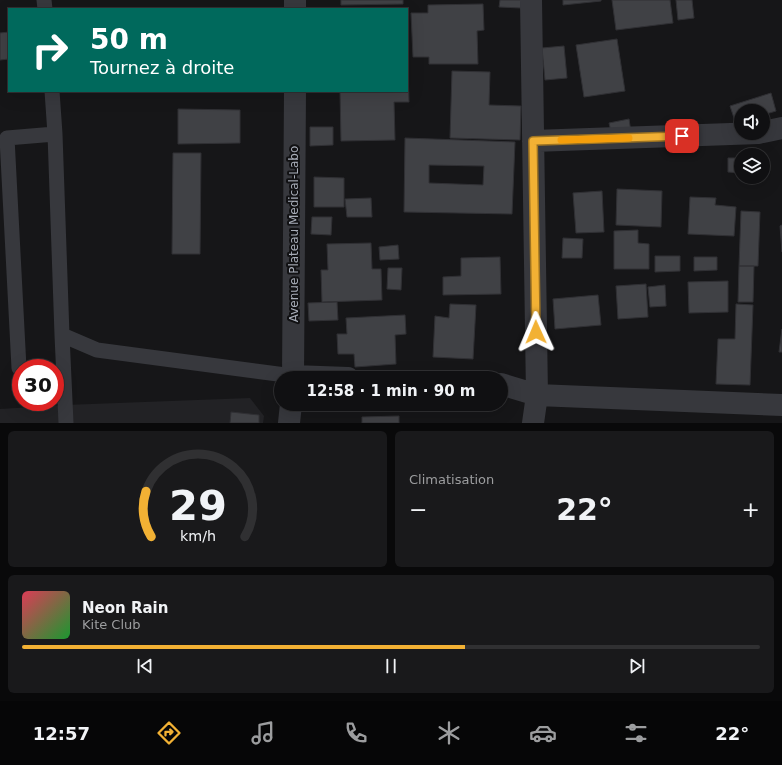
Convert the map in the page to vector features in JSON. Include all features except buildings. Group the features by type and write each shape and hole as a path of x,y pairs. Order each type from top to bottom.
{"street":[{"path":"531,0 537,395 533,423"},
{"name":"Avenue Plateau Medical-Labo","path":"293,371 295,92"},
{"path":"770,131 782,128"},
{"path":"533,141 734,134"},
{"path":"508,386 537,395 782,405"},
{"path":"289,423 290,411"}],"lane":[{"path":"52,92 66,423"},
{"path":"19,359 8,138 55,134"},
{"path":"62,335 97,350 274,374"}],"shaded area":[{"path":"250,398 264,416 263,423 0,423 0,409 12,408 12,411 64,411 65,405"}],"slow traffic":[{"path":"561,140 629,138"}],"route":[{"path":"536,332 533,141 682,136"}]}
